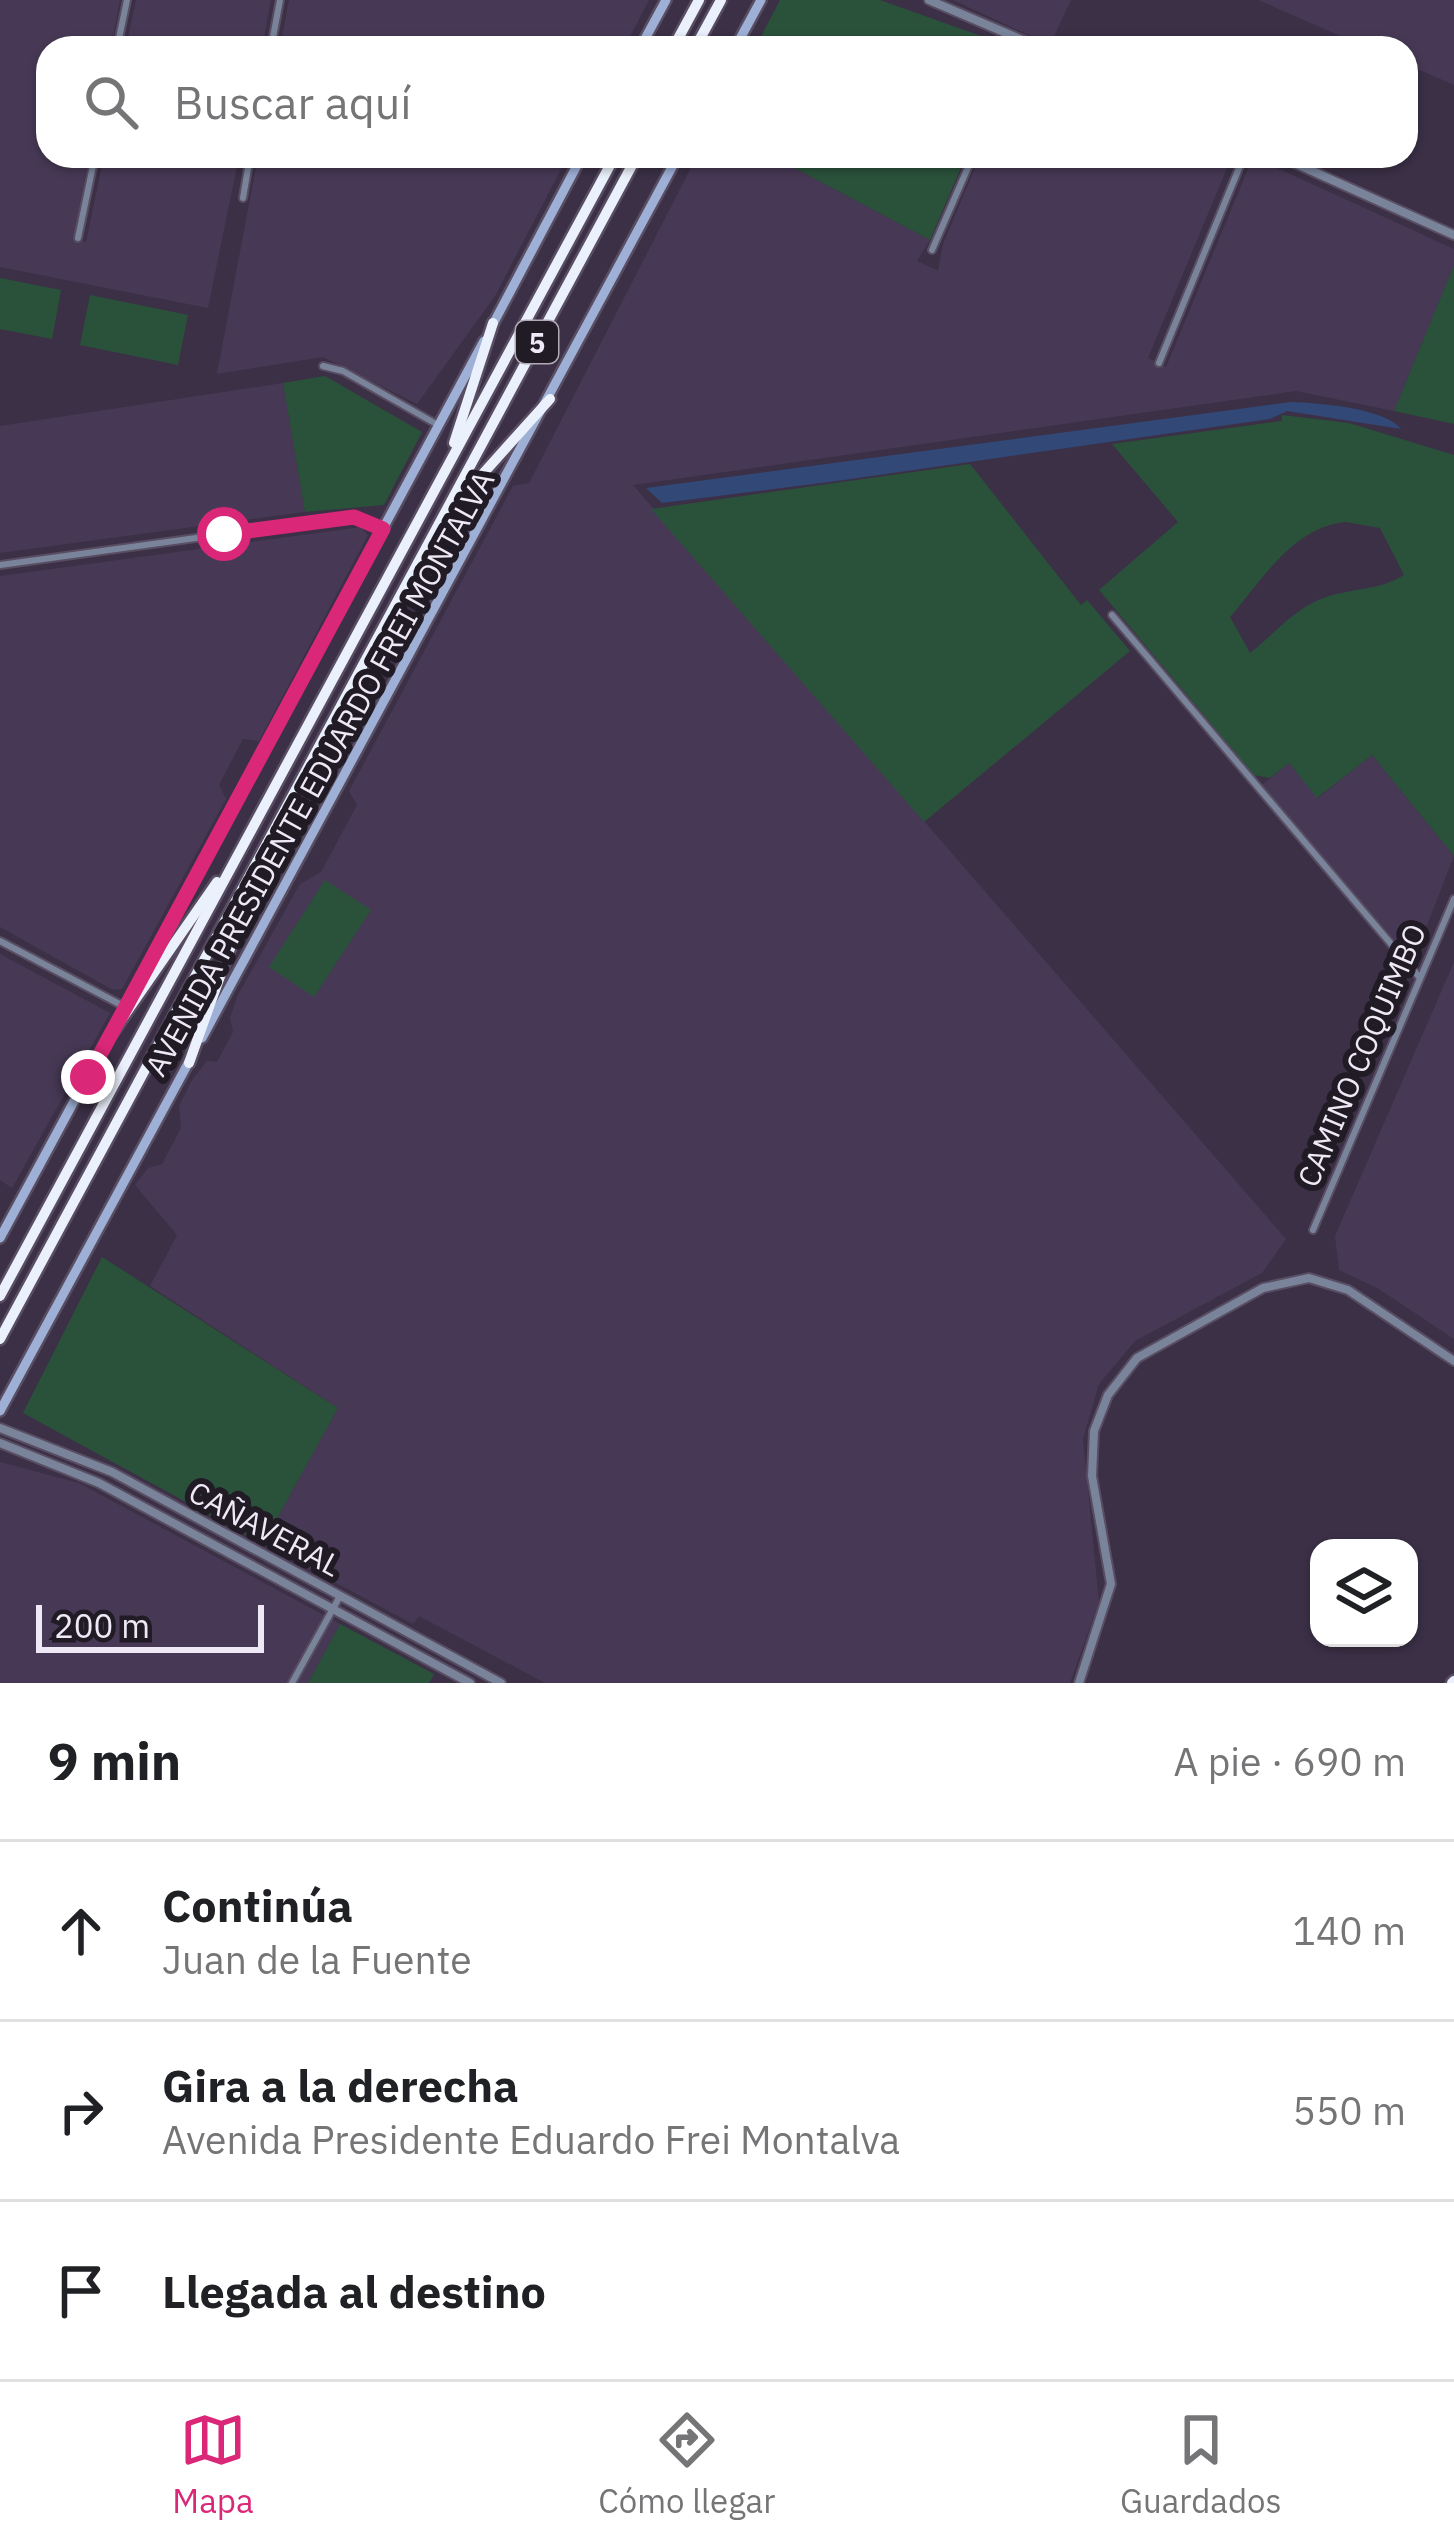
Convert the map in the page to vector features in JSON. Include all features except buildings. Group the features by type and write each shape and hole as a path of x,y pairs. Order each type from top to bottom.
{"highway":[{"path":"680,36 699,0"},
{"path":"702,36 721,0"},
{"name":"5","path":"0,1296 608,168"},
{"name":"5","path":"0,1339 631,168"},
{"path":"448,463 493,323"},
{"path":"437,527 550,399"},
{"path":"189,1063 269,842"},
{"path":"110,1036 241,851"}],"main road":[{"path":"646,36 666,0"},
{"path":"741,36 760,0"},
{"name":"AVENIDA PRESIDENTE EDUARDO FREI MONTALVA","path":"0,1238 576,168"},
{"name":"AVENIDA PRESIDENTE EDUARDO FREI MONTALVA","path":"0,1411 672,168"},
{"path":"0,1392 16,1382"}],"street":[{"path":"120,36 127,0"},
{"path":"273,36 280,0"},
{"path":"928,0 966,14"},
{"path":"940,0 1006,36"},
{"path":"78,238 93,168"},
{"path":"242,198 248,168"},
{"path":"932,250 968,168"},
{"path":"1159,363 1239,168"},
{"path":"1306,168 1454,236"},
{"path":"323,366 351,375 438,425"},
{"path":"0,565 348,517 383,529"},
{"path":"1112,615 1420,978"},
{"name":"CAMINO COQUIMBO","path":"1313,1230 1454,899"},
{"path":"0,940 125,1007"},
{"path":"1079,1683 1111,1584 1092,1476 1094,1431 1112,1387 1137,1358 1263,1288 1309,1278 1348,1290 1454,1361"},
{"name":"CAÑAVERAL","path":"0,1429 112,1472 502,1683"},
{"name":"CAÑAVERAL","path":"0,1443 88,1477 470,1683"},
{"path":"292,1683 340,1596"}],"shaded area":[{"path":"0,0 120,0 113,36 36,36 36,168 87,168 73,240 86,242 101,168 237,168 208,308 0,267"},
{"path":"136,0 271,0 264,36 128,36"},
{"path":"289,0 649,0 630,36 282,36"},
{"path":"953,0 1071,0 1054,36 1031,36"},
{"path":"1258,0 1454,0 1454,85 1418,69 1418,36 1340,36"},
{"path":"256,168 562,168 495,296 417,404 323,357 217,374"},
{"path":"691,168 795,168 930,240 917,261 938,271 943,244 975,168 1227,168 1148,358 1166,367 1248,168 1277,168 1454,249 1454,265 1394,411 1296,391 633,485 1286,1239 1262,1273 1135,1341 1099,1384 1083,1439 1099,1602 1070,1683 545,1683 419,1616 413,1624 263,1544 338,1408 150,1286 177,1235 135,1185 148,1168 162,1164 181,1128 179,1106 192,1080 207,1061 217,1062 233,1032 230,1018 238,995 300,884 321,872 357,805 349,791 513,486 529,483"},
{"path":"283,383 305,512 0,553 0,426"},
{"path":"361,527 368,535 259,741 243,739 219,785 226,799 122,989 113,990 0,927 0,576"},
{"path":"1372,755 1454,856 1413,961 1261,786 1289,763 1318,798"},
{"path":"0,954 110,1013 12,1188 0,1180"},
{"path":"1454,962 1454,1339 1379,1289 1339,1270 1335,1236"},
{"path":"0,1462 79,1483 340,1624 308,1683 0,1683"}],"green space":[{"path":"780,0 880,0 981,36 761,36"},
{"path":"795,168 961,168 930,240"},
{"path":"1454,265 1454,424 1394,411"},
{"path":"0,278 61,290 52,339 0,329"},
{"path":"90,295 188,315 178,365 80,345"},
{"path":"325,376 422,432 384,505 305,512 283,383"},
{"path":"1282,415 1349,423 1454,455 1454,856 1372,755 1317,798 1289,763 1270,778 1254,775 1099,590 1178,522 1112,444 1282,421","holes":["1346,522 1380,528 1404,575 1317,600 1250,653 1230,617 1280,557 1327,526"]},
{"path":"970,464 1081,605 1087,600 1130,651 924,822 651,509"},
{"path":"325,880 371,910 314,997 269,967"},
{"path":"102,1257 338,1408 263,1544 23,1413"},
{"path":"340,1624 434,1674 429,1683 308,1683"}],"water":[{"path":"1291,402 1367,411 1401,429 1287,411 1270,419 662,503 646,488"}],"route":[{"path":"88,1077 383,529 354,517 224,534"}]}
